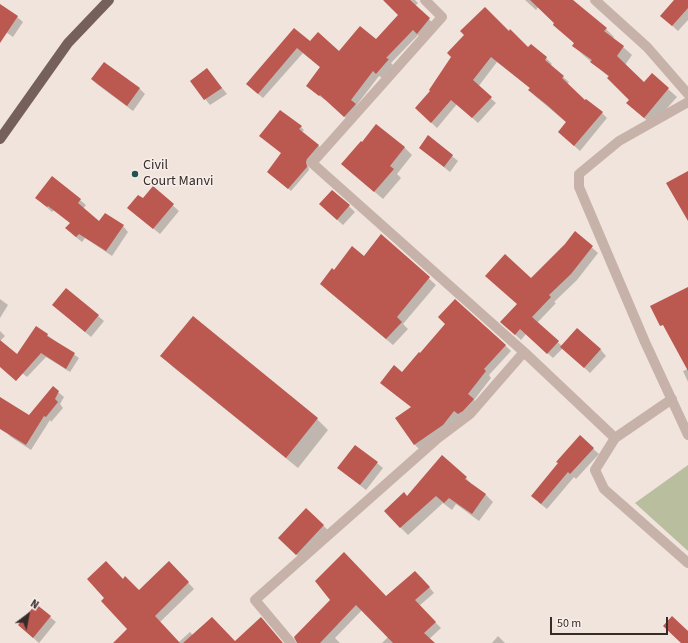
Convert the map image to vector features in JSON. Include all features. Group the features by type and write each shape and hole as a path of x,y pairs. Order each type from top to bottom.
{"main road":[{"path":"0,139 68,43 109,0"}],"street":[{"path":"425,0 442,17 312,163 524,352 614,438"},
{"path":"595,0 647,47 688,94"},
{"path":"688,102 619,141 579,174 579,187 642,334 688,435"},
{"path":"291,643 255,600 438,438 470,414 524,352"},
{"path":"672,399 614,438 595,470 604,488 688,563"}],"green space":[{"path":"688,465 688,551 635,503"}],"building":[{"path":"383,0 410,0 430,18 417,34 413,30 386,58 389,59 376,74 373,71 351,100 356,104 344,117 320,95 319,96 306,86 320,67 297,48 258,94 246,84 294,28 310,41 318,32 339,51 360,26 376,39 398,15"},
{"path":"530,0 573,0 607,28 604,31 624,46 617,56 644,82 652,73 669,88 644,118 626,103 629,100 607,78 609,76 590,62 592,60 572,46 574,43 553,25 554,23"},
{"path":"674,0 688,0 688,8 672,26 660,16"},
{"path":"0,4 18,16 0,43"},
{"path":"485,7 509,31 510,29 528,47 531,44 547,57 545,60 564,76 562,78 585,100 586,99 603,112 574,146 558,132 566,122 528,90 530,88 491,57 473,80 492,97 472,118 451,100 431,123 415,108 430,91 429,90 451,57 447,53 464,35 460,31"},
{"path":"104,62 140,88 127,106 91,79"},
{"path":"207,68 222,88 204,100 190,81"},
{"path":"280,110 302,126 299,129 319,145 307,159 307,167 288,189 267,172 281,153 259,136"},
{"path":"376,124 405,147 390,166 394,169 374,192 341,164 361,141 362,142"},
{"path":"428,135 453,155 444,167 419,148"},
{"path":"688,171 688,221 666,183"},
{"path":"52,176 81,199 78,203 99,221 105,213 124,225 106,251 79,234 76,237 65,228 70,223 35,198"},
{"path":"153,186 174,204 153,229 127,208 138,195 143,198"},
{"path":"332,190 350,205 337,220 319,204"},
{"path":"575,231 593,246 571,274 549,295 551,297 532,317 559,341 547,354 520,329 515,335 500,322 517,304 485,276 505,254 531,278 565,244"},
{"path":"381,234 430,277 397,317 402,322 386,339 320,284 332,268 334,270 352,246 364,256"},
{"path":"688,287 688,371 663,325 660,326 650,306"},
{"path":"66,288 99,315 85,332 52,305"},
{"path":"455,299 506,345 484,369 486,371 468,394 474,399 463,411 458,414 454,411 443,425 414,445 395,418 411,407 380,383 394,365 402,372 419,352 420,353 445,324 438,317"},
{"path":"193,316 318,418 286,458 160,356"},
{"path":"36,326 48,334 47,336 75,353 66,369 41,353 16,381 0,367 0,340 17,354"},
{"path":"577,328 601,349 584,368 560,347"},
{"path":"53,386 59,391 55,399 58,402 46,417 44,416 26,445 0,429 0,397 29,415"},
{"path":"580,435 594,448 570,474 568,472 541,504 531,496 558,463 556,462"},
{"path":"355,445 378,462 360,485 337,468"},
{"path":"442,455 467,477 465,479 486,494 472,514 449,498 444,503 436,496 400,528 384,511 404,492 407,496"},
{"path":"306,508 324,525 296,555 278,538"},
{"path":"344,552 386,596 415,571 430,587 415,600 436,622 424,633 435,643 393,643 356,605 320,643 297,643 294,637 330,600 315,581"},
{"path":"106,561 123,579 125,576 139,590 169,561 189,582 155,616 180,643 113,643 127,629 101,601 104,598 87,579"},
{"path":"36,604 51,616 33,638 18,625"},
{"path":"672,616 688,631 688,643 681,643 663,626"},
{"path":"212,617 235,641 261,617 283,643 183,643"}],"place":[{"name":"Civil Court Manvi","path":"135,174"}]}
